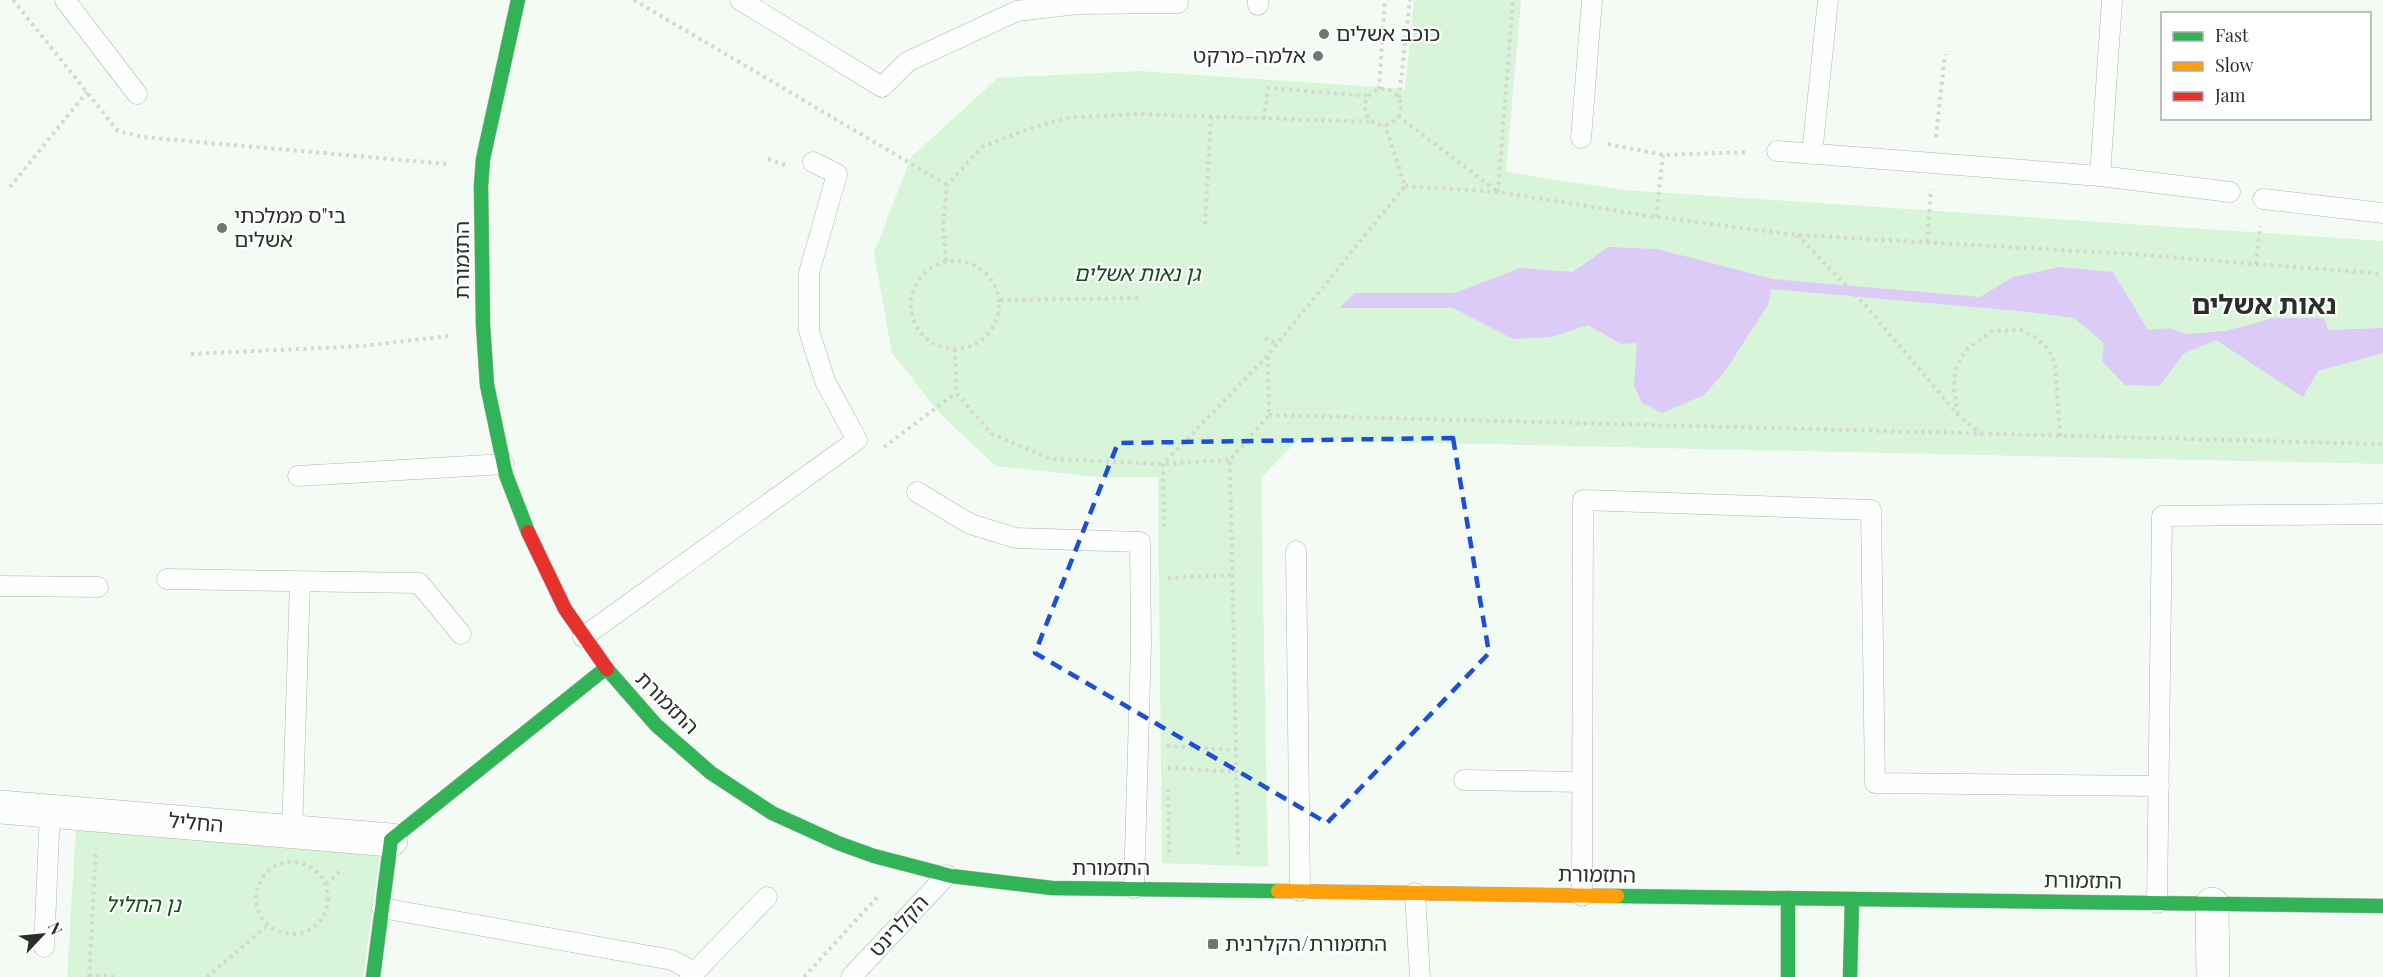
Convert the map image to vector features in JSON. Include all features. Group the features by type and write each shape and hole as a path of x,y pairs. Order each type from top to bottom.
{"street":[{"name":"התזמורת","path":"519,0 503,58 481,167 484,332 489,402 513,498 538,556 583,637 626,694 668,738 728,787 786,819 837,843 947,875 1052,888 2383,906"},
{"path":"373,977 392,840 606,668"},
{"name":"החליל","path":"0,807 392,840"},
{"path":"1788,898 1788,977"},
{"path":"1850,977 1852,899"},
{"path":"2212,904 2213,977"}],"lane":[{"path":"65,0 137,94"},
{"path":"740,0 882,87 907,62 1017,11 1077,4 1178,3"},
{"path":"1581,138 1592,0"},
{"path":"1812,154 1828,0"},
{"path":"2100,176 2112,0"},
{"path":"1777,152 2100,176 2230,192"},
{"path":"583,637 857,440 825,381 809,331 809,273 837,174 813,162"},
{"path":"2263,199 2383,213"},
{"path":"298,476 504,465"},
{"path":"917,492 970,524 1016,538 1140,542 1141,646 1134,888"},
{"path":"1582,896 1583,500 1871,510 1875,783 2159,786"},
{"path":"2157,903 2162,516 2383,514"},
{"path":"1296,551 1300,891"},
{"path":"166,579 419,583 461,634"},
{"path":"292,832 300,582"},
{"path":"0,586 98,587"},
{"path":"1464,780 1582,782"},
{"path":"44,947 50,811"},
{"name":"הקלרינט","path":"851,977 947,875"},
{"path":"1415,893 1420,977"},
{"path":"382,908 672,960 692,975 767,897"}],"path":[{"path":"13,0 118,131 142,137 481,167"},
{"path":"634,0 947,185"},
{"path":"1379,89 1385,0"},
{"path":"946,261 943,224 947,185 982,147 1065,118 1138,114 1374,122 1385,125 1398,116 1401,105 1399,99 1410,0"},
{"path":"1498,192 1513,0"},
{"path":"1264,119 1268,88 1369,96"},
{"path":"1374,122 1366,113 1365,107 1369,96 1379,89 1391,91 1399,99"},
{"path":"9,187 87,92"},
{"path":"1205,224 1211,116"},
{"path":"1398,116 1498,192"},
{"path":"1385,125 1405,186"},
{"path":"1581,138 1663,155 1777,152"},
{"path":"1656,217 1663,155"},
{"path":"1405,186 1498,192 1656,217 1797,235 2120,254 2383,274"},
{"path":"1163,464 1268,355 1405,186"},
{"path":"2256,264 2263,199"},
{"path":"1797,235 1867,308 1958,415 1981,434"},
{"path":"946,261 968,262 987,273 995,285 1000,300 999,315 993,328 983,340 970,347 955,350 941,347 927,339 918,329 912,315 911,301 914,287 922,275 933,266 946,261"},
{"path":"1000,300 1141,298"},
{"path":"1958,415 1954,389 1955,370 1965,351 1992,331 2021,330 2036,337 2049,350 2055,363 2060,436"},
{"path":"190,354 363,346 484,332"},
{"path":"1265,338 1277,344"},
{"path":"955,350 956,393 992,434 1051,459 1163,464 1230,460"},
{"path":"1239,891 1230,460 1269,415 1268,355"},
{"path":"1269,415 2383,444"},
{"path":"1164,578 1232,575"},
{"path":"1167,747 1236,750"},
{"path":"1168,768 1236,772"},
{"path":"96,845 89,976 114,977"},
{"path":"288,861 300,862 320,874 326,884 328,896 327,908 322,919 302,933 290,934 268,925 260,915 256,892 260,880 267,871 288,861"},
{"path":"804,977 907,864"},
{"path":"207,977 268,925"}],"highlighted area":[{"path":"1453,438 1489,653 1327,823 1035,653 1118,443"}],"green space":[{"name":"גן נאות אשלים","path":"1414,0 1521,0 1506,172 1624,190 2383,241 2383,464 1298,440 1261,478 1268,867 1162,863 1158,477 1097,477 996,466 941,415 892,353 874,253 911,157 998,78 1139,71 1405,89"},
{"name":"נן החליל","path":"76,827 381,851 363,977 67,977"}],"shaded area":[{"path":"1608,247 1657,249 1773,279 1980,297 2013,277 2061,267 2113,272 2148,330 2170,328 2186,334 2226,331 2273,318 2324,318 2328,330 2383,328 2383,353 2318,371 2303,397 2216,340 2183,354 2160,386 2125,385 2102,361 2104,343 2074,318 1771,289 1768,305 1723,374 1704,395 1662,413 1642,403 1634,386 1637,343 1621,344 1588,325 1552,337 1513,339 1453,308 1339,308 1355,293 1455,293 1520,268 1573,272"}],"traffic: fast":[{"path":"518,0 483,159 481,186 483,325 487,385 506,475 528,532"},
{"path":"373,977 391,840 606,668"},
{"path":"607,669 656,725 711,773 772,813 838,843 874,856 951,876 1052,888 1278,891"},
{"path":"1617,896 2383,906"},
{"path":"1788,898 1788,977"},
{"path":"1850,977 1852,899"}],"traffic: slow":[{"path":"1278,891 1617,896"}],"traffic: jam":[{"path":"528,532 565,609 607,669"}],"place":[{"name":"כוכב אשלים","path":"1324,34"},
{"name":"אלמה-מרקט","path":"1318,56"},
{"name":"בי\"ס ממלכתי אשלים","path":"222,228"},
{"name":"התזמורת/הקלרנית","path":"1213,944"}],"district":[{"name":"נאות אשלים","path":"2264,305"}]}
